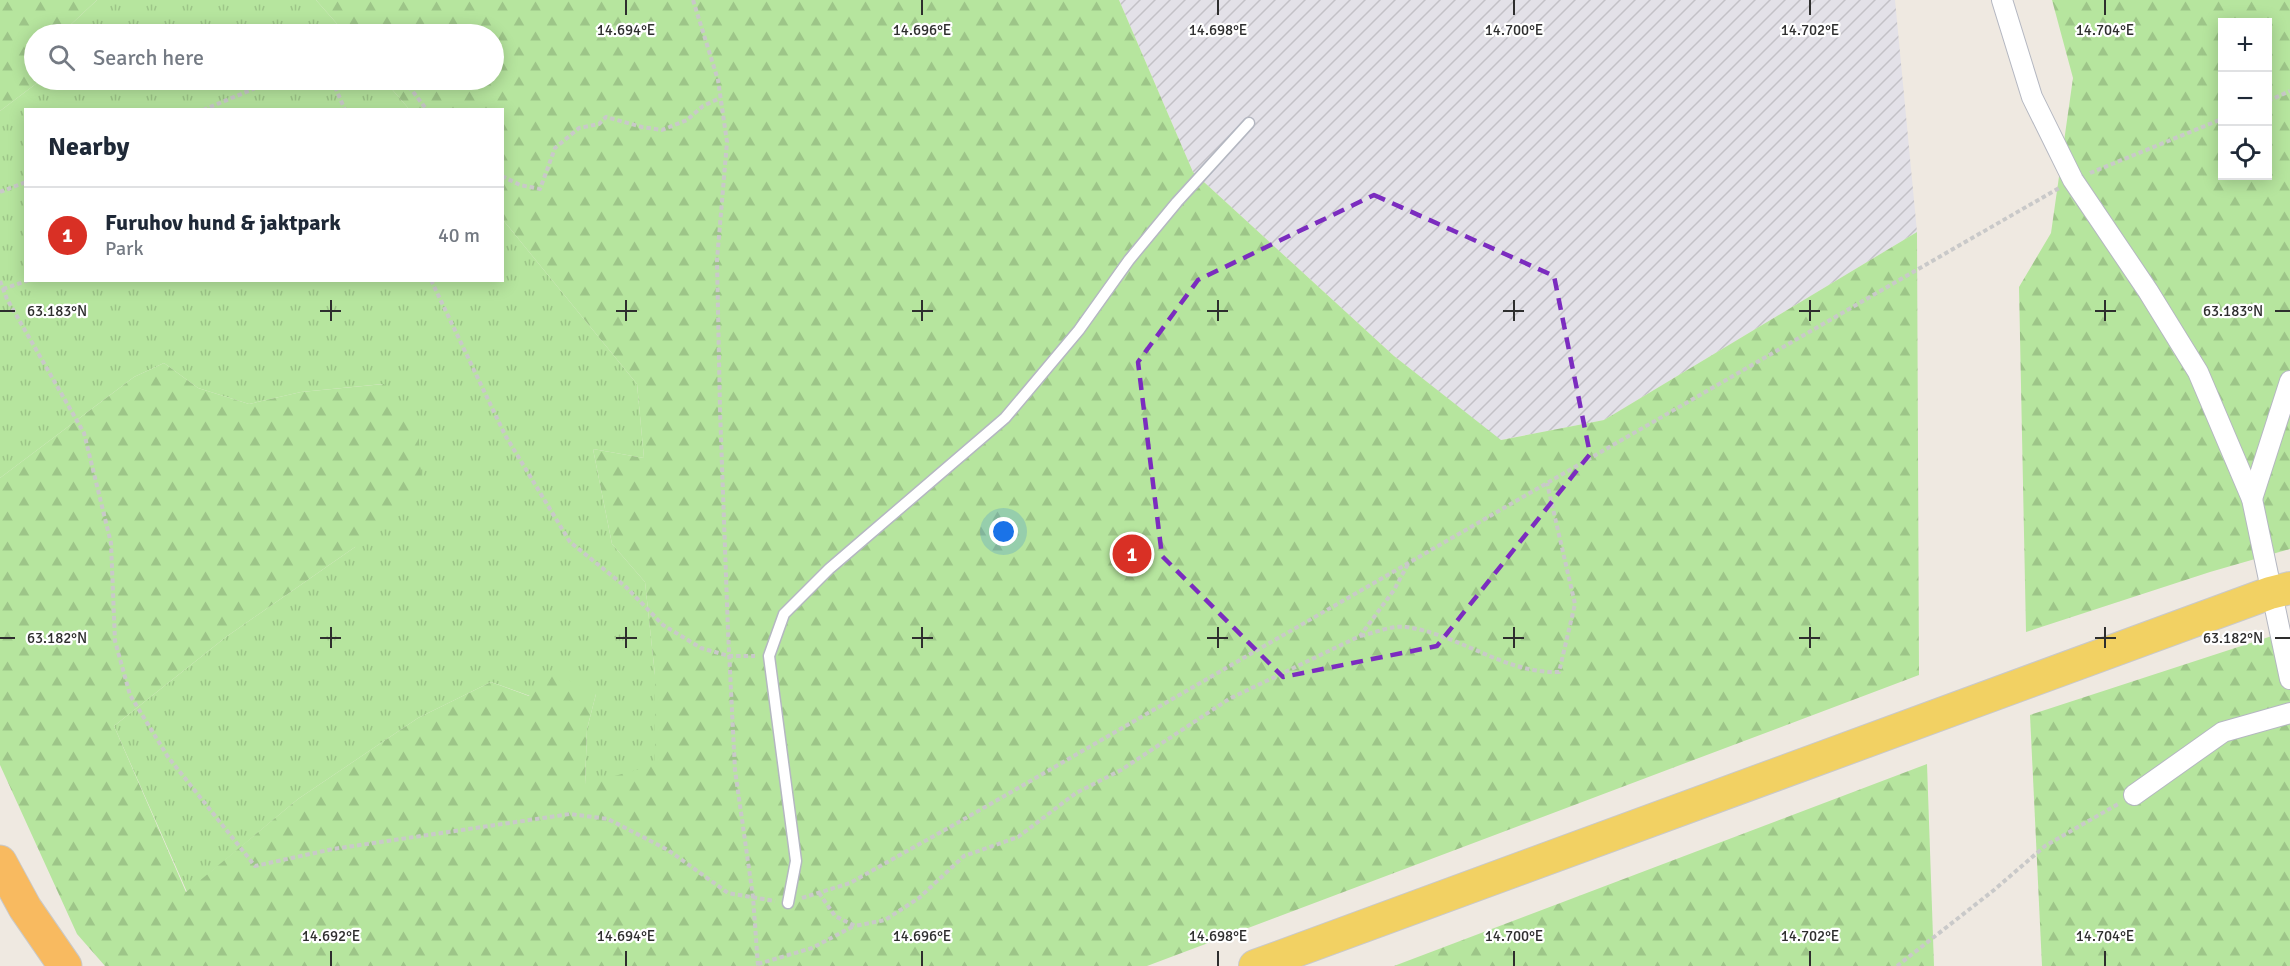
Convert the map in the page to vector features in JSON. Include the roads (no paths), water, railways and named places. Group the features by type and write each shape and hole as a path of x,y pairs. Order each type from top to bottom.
{"highway":[{"path":"0,862 25,908 65,966"}],"main road":[{"path":"1255,966 2280,590"}],"street":[{"path":"2002,0 2032,98 2073,180 2148,291 2198,372 2252,500 2280,590 2290,679"},
{"path":"2252,500 2290,381"},
{"path":"2134,795 2223,732 2290,713"}],"lane":[{"path":"788,903 796,861 769,656 784,614 830,569 1005,418 1079,330 1129,260 1177,202 1249,123"}],"place":[{"name":"Furuhov hund & jaktpark","path":"1132,554"}]}
